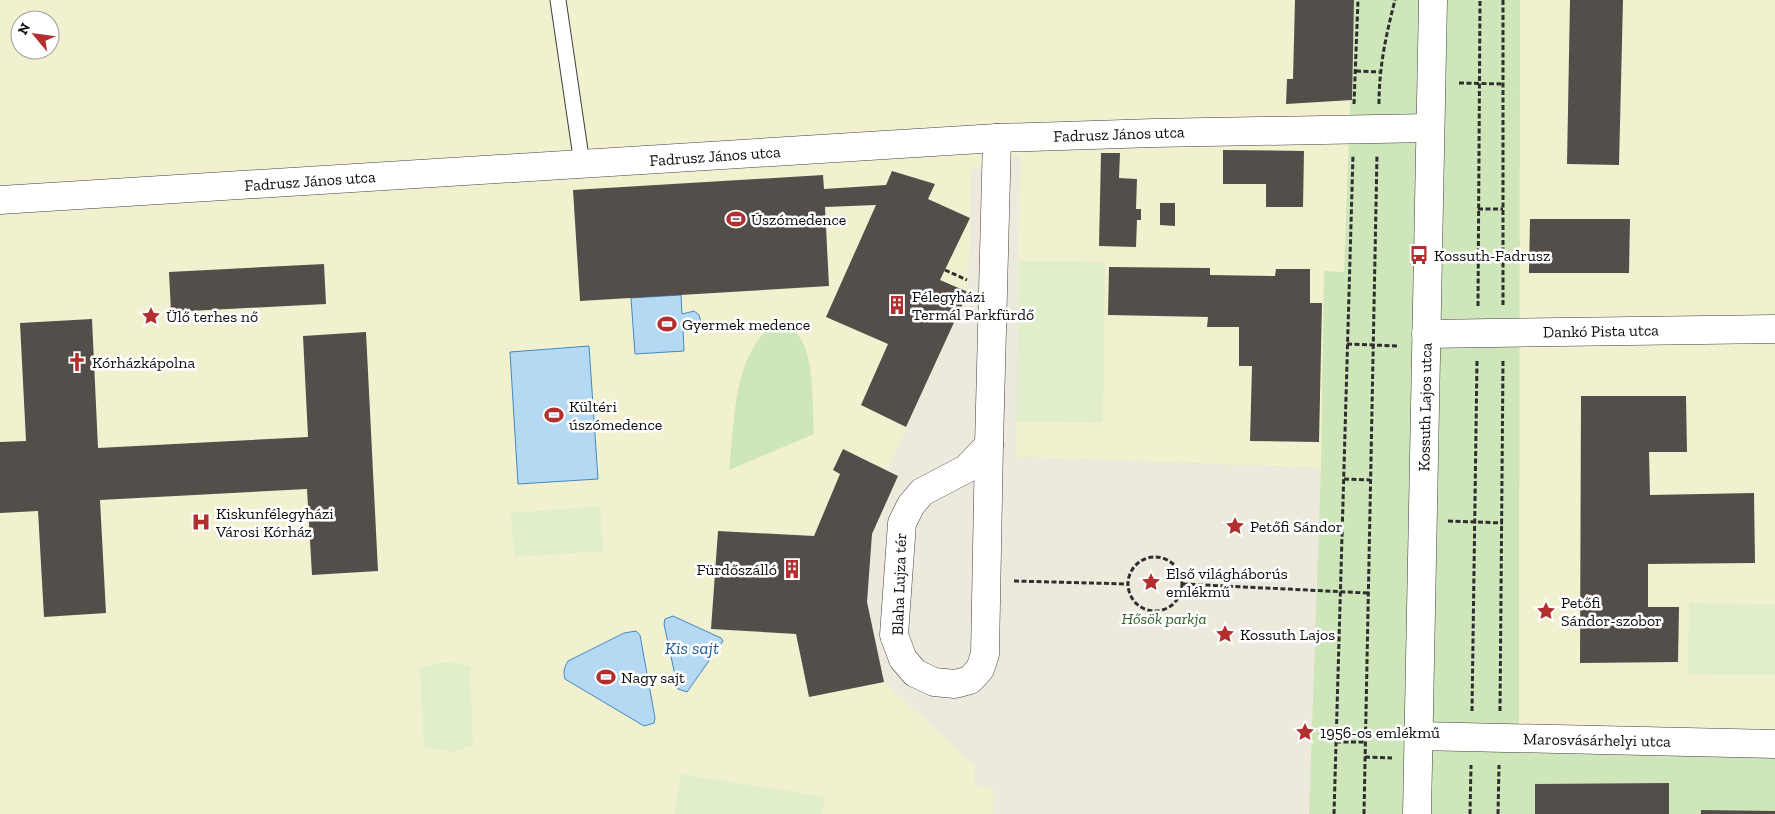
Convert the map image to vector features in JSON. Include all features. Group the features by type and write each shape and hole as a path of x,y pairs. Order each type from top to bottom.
{"street":[{"name":"Kossuth Lajos utca","path":"1417,814 1433,0"},
{"name":"Fadrusz János utca","path":"0,200 997,138 1164,132 1430,128"},
{"name":"Blaha Lujza tér","path":"989,445 966,469 922,492 911,505 902,523 894,635 903,659 915,673 934,682 955,684 970,680 980,669 985,654 997,138"},
{"name":"Dankó Pista utca","path":"1426,334 1775,329"},
{"name":"Marosvásárhelyi utca","path":"1418,736 1775,744"}],"lane":[{"path":"558,0 582,164"}],"path":[{"path":"1358,0 1356,71 1366,130 1370,480 1364,814"},
{"path":"1334,814 1344,479 1366,130 1379,72 1384,37 1394,0"},
{"path":"1480,0 1478,209 1491,333 1503,523 1498,814"},
{"path":"1470,814 1475,522 1503,209 1503,0"},
{"path":"1356,71 1379,72"},
{"path":"1479,83 1503,84"},
{"path":"1478,209 1503,209"},
{"path":"1344,479 1370,480"},
{"path":"1423,520 1503,523"},
{"path":"1156,557 1172,562 1181,576 1182,584 1176,602 1169,607 1151,610 1135,601 1128,584 1133,568 1147,558 1156,557"},
{"path":"986,580 1128,584"},
{"path":"1182,584 1368,593"},
{"path":"1336,742 1365,742"}],"green space":[{"path":"0,0 1775,0 1775,814 0,814"},
{"path":"1354,0 1520,0 1519,738 1775,744 1775,814 993,814 1016,457 1321,468 1324,271 1344,272"},
{"path":"1019,261 1105,262 1103,423 1016,422"},
{"path":"774,324 793,330 800,338 806,350 813,394 814,434 729,470 735,411 743,371 750,353 760,337"},
{"path":"600,506 603,551 514,557 511,513"},
{"path":"1689,603 1775,604 1775,675 1688,674"},
{"path":"454,662 470,667 473,745 454,752 424,747 420,668 438,663"},
{"path":"681,774 825,797 822,814 675,814"}],"shaded area":[{"name":"Hősök parkja","path":"1020,155 1016,457 1321,468 1309,814 993,814 993,788 974,787 975,766 884,682 867,602 872,534 898,476 887,470 968,292 971,170"}],"water":[{"name":"Gyermek medence","path":"681,295 682,314 694,311 699,315 701,322 696,331 683,329 684,351 635,354 631,298"},
{"name":"Kültéri úszómedence","path":"589,346 598,479 518,484 510,352"},
{"name":"Kis sajt","path":"673,616 721,638 723,641 687,692 678,689 664,624 665,619"},
{"name":"Nagy sajt","path":"636,631 640,635 655,718 654,723 644,726 565,679 564,674 568,661 624,633"}],"building":[{"path":"1295,0 1354,0 1352,100 1286,104 1287,79 1293,79"},
{"path":"1570,0 1623,0 1619,165 1567,164"},
{"path":"1223,150 1304,151 1303,207 1266,207 1266,184 1223,184"},
{"path":"1101,153 1120,153 1119,178 1137,179 1136,209 1141,209 1141,220 1137,220 1136,247 1099,246"},
{"path":"892,171 935,184 928,199 970,218 940,280 968,292 906,427 861,405 888,344 826,317 876,205 825,207 829,286 580,301 573,190 823,175 824,189 886,185"},
{"path":"1160,203 1175,203 1175,226 1160,225"},
{"path":"1530,219 1630,219 1629,273 1529,273"},
{"path":"324,264 326,304 171,312 169,272"},
{"path":"1109,267 1210,268 1210,275 1275,276 1276,269 1310,269 1310,303 1322,303 1319,442 1250,441 1252,366 1239,366 1239,327 1207,327 1208,317 1108,315"},
{"path":"92,319 98,448 308,437 303,336 366,332 378,571 312,575 307,489 100,500 106,613 44,617 38,511 0,513 0,442 26,441 20,323"},
{"path":"1581,396 1686,396 1687,452 1649,452 1650,495 1754,493 1755,563 1648,564 1648,607 1679,607 1678,662 1580,663"},
{"name":"Fürdőszálló","path":"843,449 898,476 872,534 867,602 884,682 809,697 796,634 711,629 718,531 814,536 840,474 833,470"},
{"path":"1669,783 1669,814 1535,814 1535,784"},
{"path":"1701,810 1775,811 1775,814 1701,814"}],"place":[{"name":"Úszómedence","path":"736,219"},
{"name":"Kossuth-Fadrusz","path":"1419,255"},
{"name":"Félegyházi Termál Parkfürdő","path":"897,305"},
{"name":"Ülő terhes nő","path":"151,316"},
{"name":"Gyermek medence","path":"667,324"},
{"name":"Kórházkápolna","path":"77,362"},
{"name":"Kültéri úszómedence","path":"554,415"},
{"name":"Kiskunfélegyházi Városi Kórház","path":"201,522"},
{"name":"Petőfi Sándor","path":"1235,526"},
{"name":"Fürdőszálló","path":"792,569"},
{"name":"Első világháborús emlékmű","path":"1151,582"},
{"name":"Petőfi Sándor-szobor","path":"1546,611"},
{"name":"Kossuth Lajos","path":"1225,634"},
{"name":"Nagy sajt","path":"606,677"},
{"name":"1956-os emlékmű","path":"1305,732"}]}
